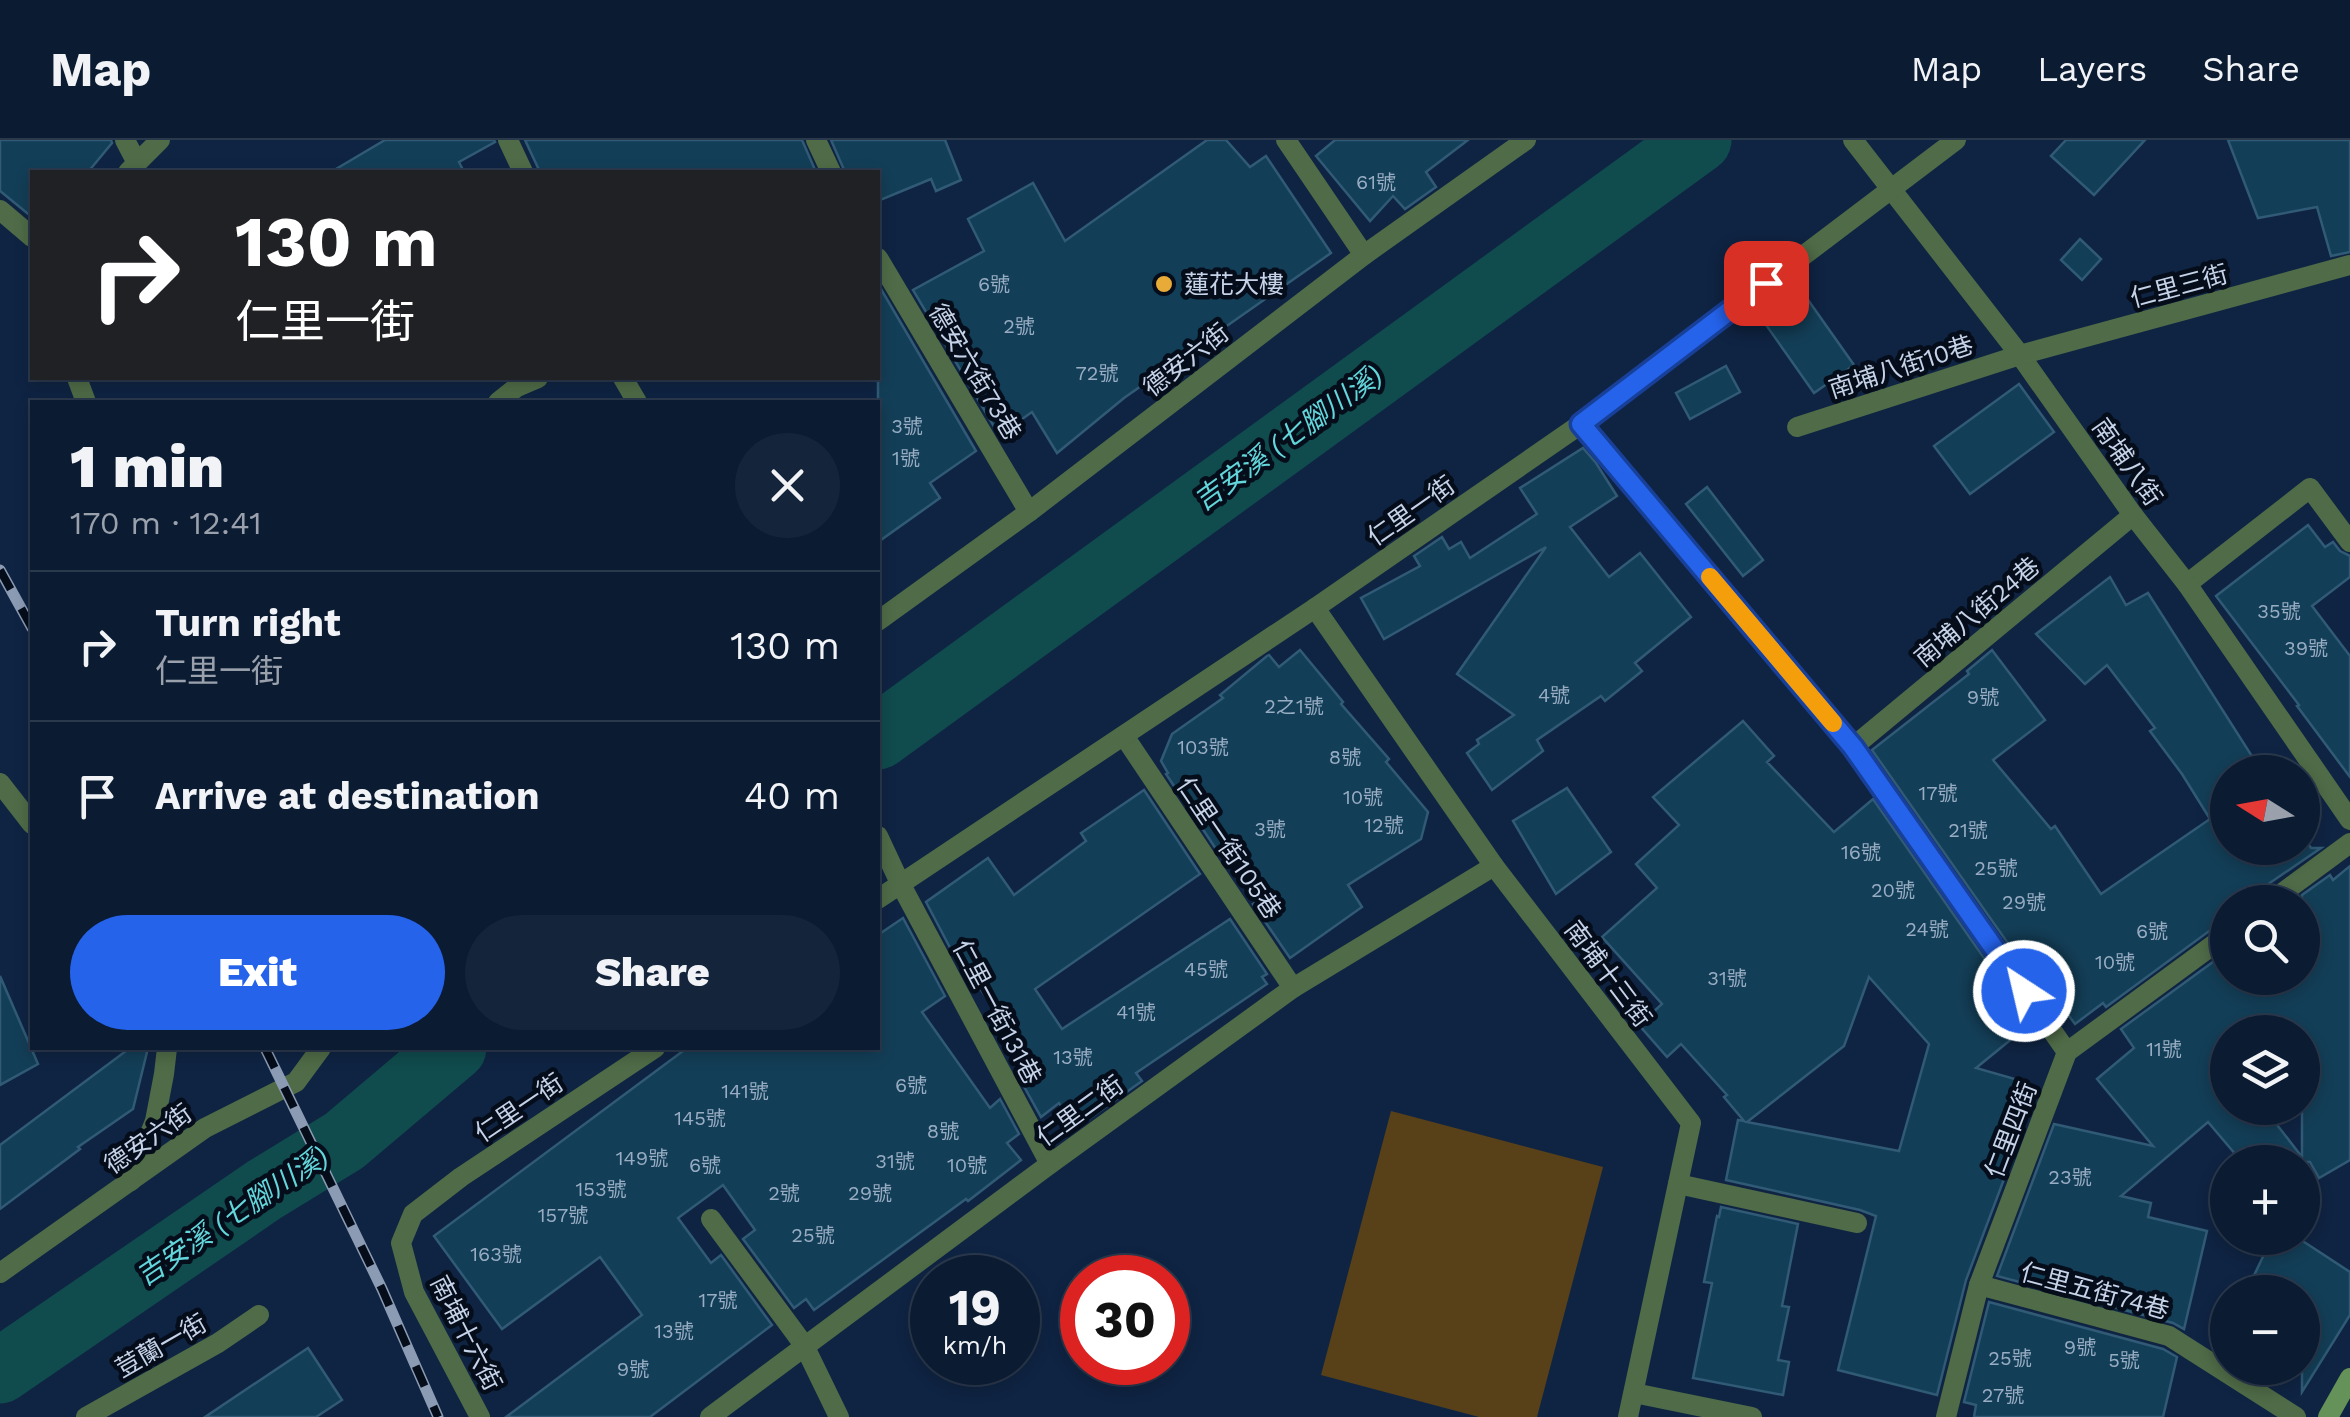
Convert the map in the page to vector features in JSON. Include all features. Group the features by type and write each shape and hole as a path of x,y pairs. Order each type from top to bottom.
{"street":[{"path":"124,140 133,168 160,140"},
{"path":"508,140 522,170"},
{"path":"816,140 830,170"},
{"path":"1286,140 1364,255"},
{"name":"德安六街","path":"880,620 1029,512 1364,255 1526,140"},
{"name":"南埔八街","path":"1853,140 2020,355 2133,516 2187,584 2350,820"},
{"name":"仁里一街","path":"880,898 1315,608 1581,424 1956,140"},
{"path":"0,210 30,235"},
{"name":"德安六街73巷","path":"880,261 1029,512"},
{"name":"仁里三街","path":"2020,355 2350,265"},
{"name":"南埔八街10巷","path":"1797,427 2020,355"},
{"path":"501,400 534,380"},
{"path":"1581,424 1853,747 2068,1052 2210,947"},
{"path":"2187,584 2310,488 2350,542"},
{"name":"南埔八街24巷","path":"1853,747 2133,516"},
{"name":"南埔十三街","path":"1315,608 1494,866 1691,1124 1628,1417"},
{"name":"仁里一街105巷","path":"1124,736 1293,988"},
{"path":"0,783 30,821"},
{"name":"仁里一街131巷","path":"880,840 1050,1164"},
{"path":"2293,885 2350,843"},
{"name":"仁里二街","path":"710,1417 1293,988 1494,866"},
{"path":"130,1182 155,1120 167,1050"},
{"name":"德安六街","path":"0,1273 205,1128 296,1082 320,1050"},
{"name":"仁里一街","path":"413,1214 461,1177 652,1050"},
{"name":"仁里四街","path":"1946,1417 1979,1285 2068,1052"},
{"path":"1678,1184 1857,1223"},
{"name":"南埔十六街","path":"413,1214 401,1244 414,1292 480,1417"},
{"path":"712,1219 804,1345 839,1417"},
{"name":"仁里五街74巷","path":"1979,1285 2170,1336 2296,1417"},
{"name":"荳蘭一街","path":"86,1417 260,1315"},
{"path":"2328,1417 2350,1378"},
{"path":"1634,1393 1752,1417"}],"shaded area":[{"path":"1391,1111 1603,1167 1537,1417 1479,1417 1321,1375"}],"building":[{"path":"0,140 111,140 90,170 30,170 30,215 0,191"},
{"path":"385,140 495,142 459,162 463,170 334,170"},
{"path":"525,140 802,140 815,170 539,170"},
{"path":"831,140 945,140 961,180 936,191 931,179 880,200 880,170 844,170"},
{"name":"蓮花大樓","path":"1207,140 1226,140 1250,167 1266,156 1331,253 1124,398 1057,453 1032,412 999,435 913,290 984,251 968,219 1033,183 1065,241"},
{"path":"1335,140 1468,140 1426,172 1436,187 1405,209 1393,196 1370,221 1316,156"},
{"path":"2066,140 2145,140 2094,195 2051,156"},
{"path":"2228,140 2350,140 2350,252 2331,256 2317,207 2258,218"},
{"path":"2080,239 2101,259 2082,280 2061,260"},
{"path":"1794,280 1854,365 1814,393 1757,312 1757,308"},
{"path":"880,287 976,451 930,483 940,498 880,541 880,400"},
{"path":"1726,366 1740,392 1690,419 1676,393"},
{"path":"2019,384 2054,432 1970,494 1934,446"},
{"path":"1583,448 1617,496 1570,527 1609,577 1640,553 1691,617 1635,663 1642,671 1605,701 1601,696 1537,740 1543,751 1492,790 1467,753 1479,744 1477,740 1514,715 1457,674 1546,547 1384,639 1361,598 1420,566 1414,556 1442,537 1449,549 1461,542 1470,558 1537,514 1520,488"},
{"path":"1707,487 1763,560 1743,576 1686,504"},
{"path":"2308,525 2325,547 2333,542 2350,556 2350,577 2312,606 2350,656 2350,777 2216,596"},
{"path":"2110,577 2126,605 2148,593 2251,755 2210,755 2210,819 2150,731 2155,728 2107,665 2085,684 2036,634"},
{"path":"1300,650 1428,812 1421,839 1348,885 1362,907 1290,958 1253,904 1267,894 1233,851 1222,858 1161,761 1172,734 1223,698 1220,695 1267,656 1279,667"},
{"path":"1992,650 2045,720 1993,760 2051,829 2055,826 2101,894 2210,819 2210,865 2296,865 2267,885 2210,885 2210,930 2106,1007 2103,1003 2075,1024 2058,1001 2052,1006 1872,750 1969,674 1967,671"},
{"path":"1743,721 1774,756 1767,762 1834,832 1873,799 2030,1024 1976,1068 2029,1083 2019,1116 2027,1118 1966,1280 1937,1395 1838,1370 1876,1216 1726,1180 1738,1120 1744,1121 1724,1097 1727,1095 1681,1044 1667,1057 1639,1025 1662,1004 1602,937 1657,888 1636,864 1679,825 1653,797","holes":["1869,977 1929,1044 1899,1151 1747,1122 1844,1046"]},
{"path":"1567,788 1611,852 1556,894 1513,821"},
{"path":"1144,790 1200,874 1035,989 1062,1029 1230,919 1267,974 1262,977 1267,984 1136,1073 1142,1081 1076,1128 1059,1103 1041,1117 1021,1081 1036,1070 972,977 967,980 926,902 988,858 1014,895 1086,841 1081,833"},
{"path":"2350,866 2350,1160 2320,1177 2320,1145 2302,1145 2302,1125 2320,1125 2320,1015 2210,1015 2210,1124 2208,1122 2121,1196 2151,1203 2148,1217 2207,1231 2184,1329 1997,1276 2054,1124 2153,1146 2097,1079 2134,1048 2121,1029 2210,964 2210,995 2320,995 2320,885 2316,885 2330,875 2333,880"},
{"path":"903,918 945,996 922,1012 990,1108 1000,1099 1019,1134 1007,1143 1021,1160 814,1310 806,1299 794,1308 743,1239 755,1230 723,1185 678,1218 711,1263 721,1255 772,1325 650,1417 506,1417 642,1315 600,1257 502,1329 434,1236 684,1050 880,1050 880,934"},
{"path":"0,976 38,1064 0,1085"},
{"path":"127,1050 148,1050 133,1109 0,1209 0,1145"},
{"path":"2211,1125 2277,1125 2293,1145 2228,1145"},
{"path":"1721,1207 1798,1224 1782,1306 1789,1307 1778,1360 1789,1362 1783,1395 1693,1378 1712,1283 1704,1282"},
{"path":"2320,1252 2350,1272 2350,1315 2320,1363 2320,1275 2254,1275 2264,1255"},
{"path":"1989,1302 2163,1349 2177,1357 2163,1417 1974,1417 1976,1405 1964,1402"},
{"path":"308,1348 342,1400 316,1417 205,1417"}],"waterway":[{"name":"吉安溪 (七腳川溪)","path":"880,736 1699,140"},
{"name":"吉安溪 (七腳川溪)","path":"0,1371 264,1190 344,1141 452,1050"}],"railway":[{"path":"0,570 30,624"},
{"path":"266,1050 382,1289 438,1417"}],"slow traffic":[{"path":"1710,577 1833,723"}],"place":[{"name":"蓮花大樓","path":"1164,284"}],"route":[{"path":"1766,283 1581,424 1853,747 2024,991"}]}
